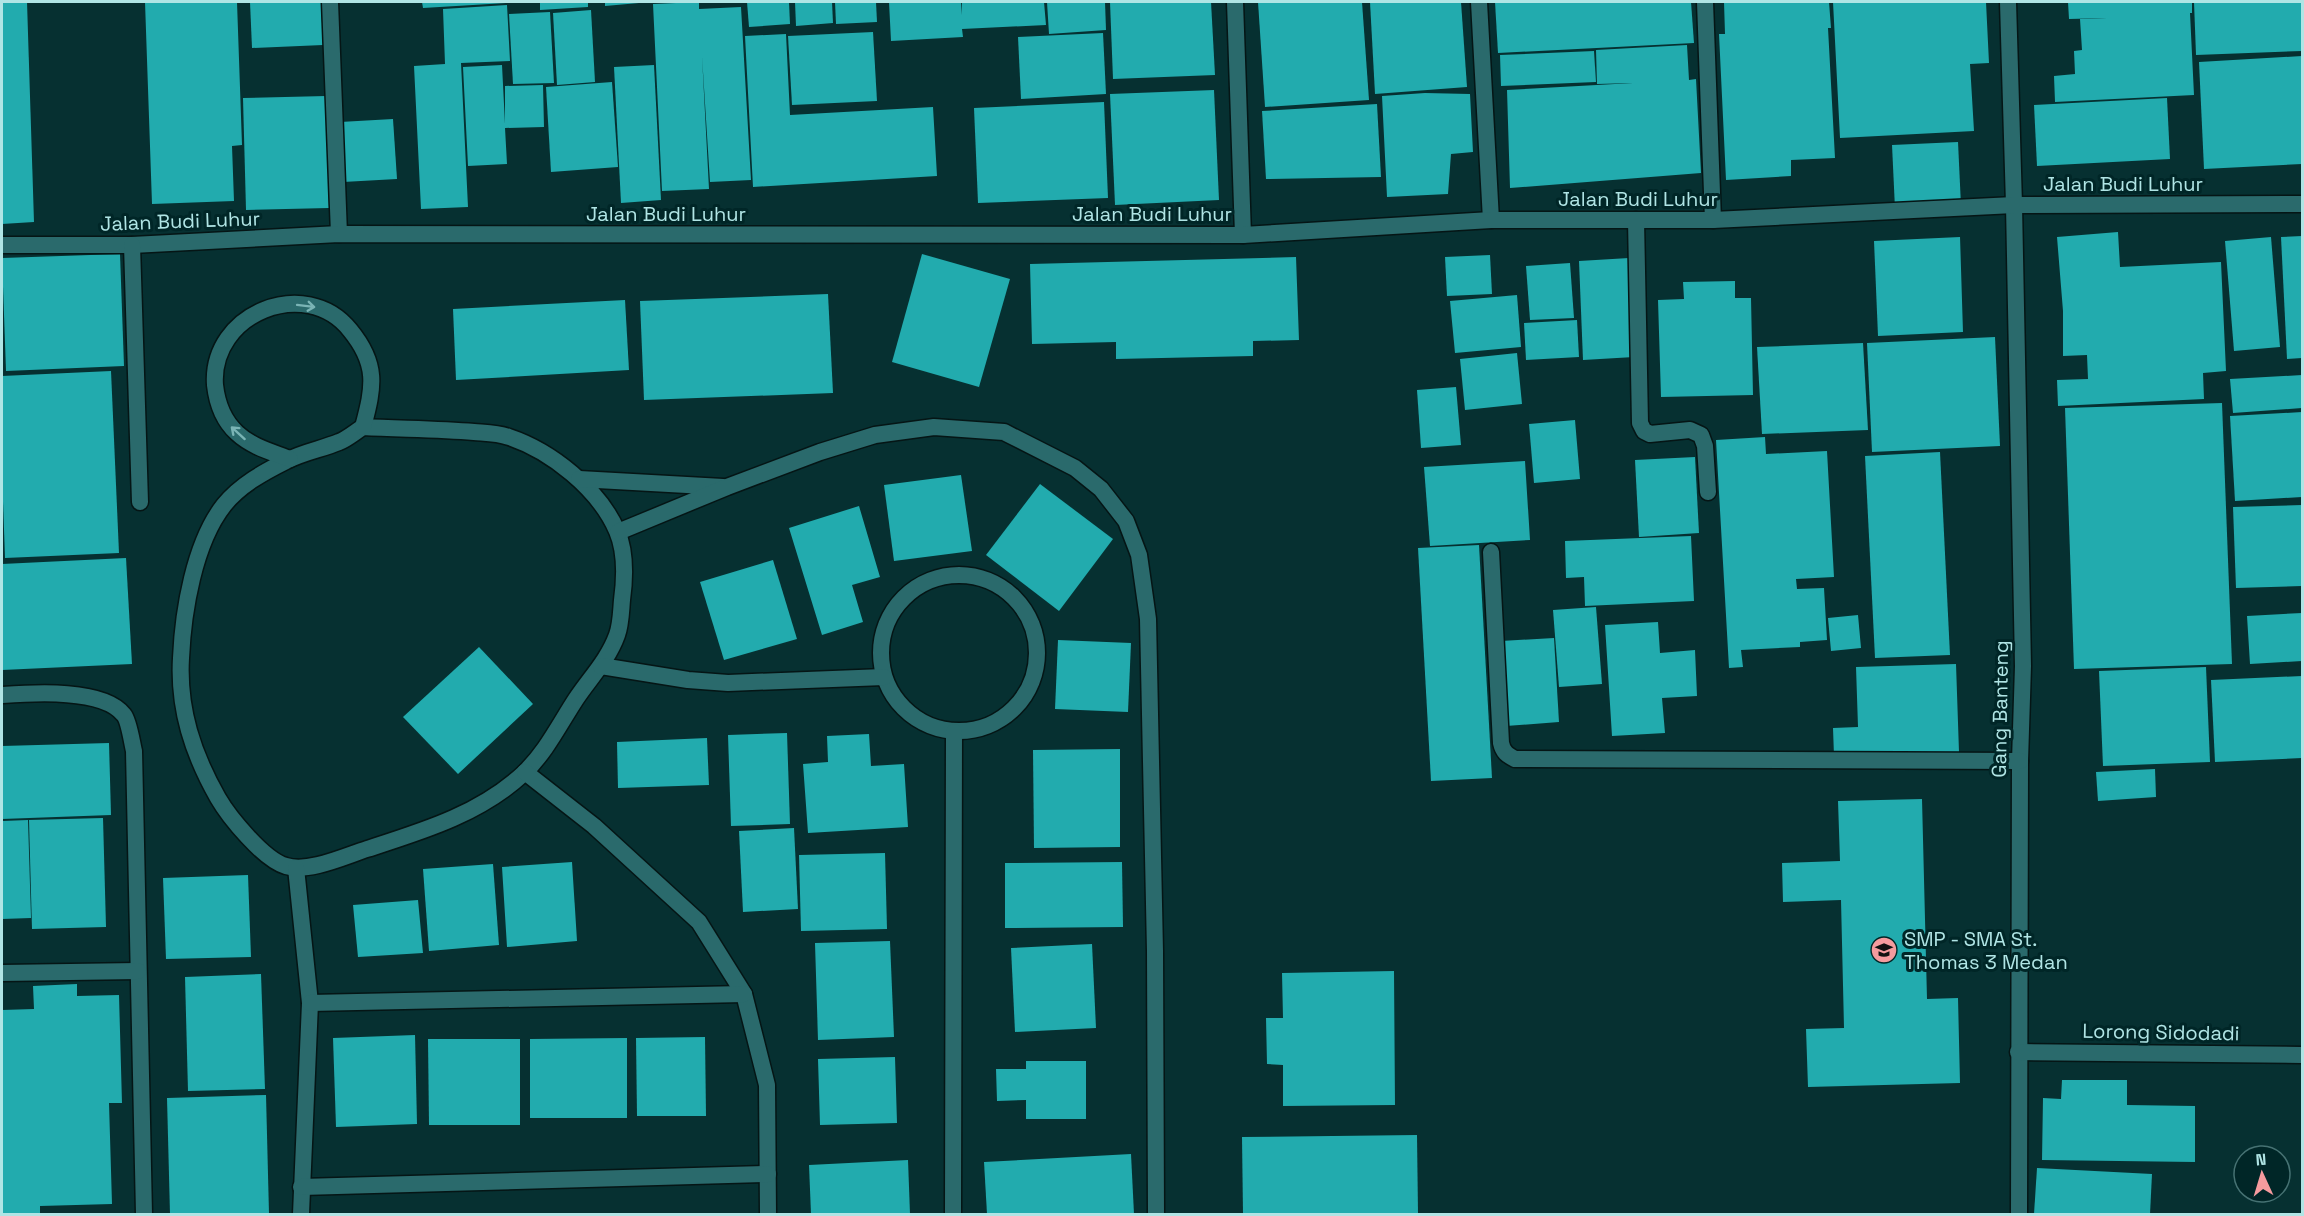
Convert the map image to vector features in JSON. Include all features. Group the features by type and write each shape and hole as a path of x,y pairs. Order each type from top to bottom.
{"street":[{"path":"330,2 339,234"},
{"path":"1236,2 1243,235"},
{"path":"1479,2 1491,220"},
{"path":"1705,2 1713,220"},
{"name":"Gang Banteng","path":"2008,2 2023,666 2020,761 2019,1215"},
{"name":"Jalan Budi Luhur","path":"2,245 132,245 339,234 1243,235 1491,220 1713,220 2014,205 2302,204"},
{"path":"1636,220 1640,423 1644,431 1650,434 1683,430 1701,435 1705,446 1708,492"},
{"path":"132,245 140,502"},
{"path":"290,459 254,445 238,434 221,411 216,394 215,375 218,354 228,335 245,319 272,307 304,304 326,310 347,326 362,344 371,364 373,383 363,427"},
{"path":"363,427 428,428 504,435 535,447 579,479 618,532 624,570 618,633 601,666 576,699 546,748 525,772 504,790 469,812 412,834 307,868 286,866 269,856 223,807 199,764 185,716 180,669 182,628 192,580 205,540 223,506 245,484 290,459 342,441 363,427"},
{"path":"618,532 820,452 875,435 934,428 1004,432 1075,468 1101,489 1125,521 1138,555 1148,619 1155,939 1156,1215"},
{"path":"579,479 727,487"},
{"path":"1491,552 1501,743 1502,750 1515,759 2020,761"},
{"path":"964,575 985,579 1003,588 1019,602 1031,618 1037,638 1038,658 1034,678 1025,697 1011,712 994,724 975,730 954,732 934,728 915,718 900,705 885,677 880,648 884,628 894,610 907,594 924,583 944,576 964,575"},
{"path":"601,666 688,680 728,683 885,677"},
{"path":"2,695 39,693 101,699 124,715 134,751 144,1215"},
{"path":"953,1215 954,732"},
{"path":"525,772 594,826 699,922 744,994 767,1085 768,1215"},
{"path":"296,868 310,1003 301,1215"},
{"path":"2,973 138,971"},
{"path":"310,1003 744,994"},
{"name":"Lorong Sidodadi","path":"2018,1052 2302,1055"},
{"path":"301,1187 768,1174"}],"building":[{"path":"2,2 27,2 34,222 2,224"},
{"path":"145,2 237,2 242,145 232,146 234,201 152,204"},
{"path":"250,2 321,2 323,45 252,48"},
{"path":"422,2 506,2 506,3 423,8"},
{"path":"540,2 588,2 588,7 540,10"},
{"path":"605,2 639,2 639,3 605,6"},
{"path":"699,2 699,9 741,7 751,180 710,182 702,56 709,189 662,191 653,4"},
{"path":"747,2 789,2 790,24 749,27"},
{"path":"795,2 832,2 833,23 796,26"},
{"path":"835,2 876,2 877,22 836,24"},
{"path":"889,2 961,2 961,15 962,2 1044,2 1046,25 962,29 963,37 891,41"},
{"path":"1047,2 1105,2 1106,30 1049,34"},
{"path":"1110,2 1211,2 1215,75 1113,79"},
{"path":"1258,2 1362,2 1369,100 1265,107"},
{"path":"1370,2 1461,2 1467,87 1375,94"},
{"path":"1495,2 1691,2 1694,43 1498,53"},
{"path":"1724,2 1829,2 1831,28 1828,28 1835,158 1791,160 1791,176 1726,180 1719,34 1725,34"},
{"path":"1833,2 1986,2 1989,63 1970,64 1974,131 1840,138"},
{"path":"2068,2 2192,2 2192,13 2190,13 2194,95 2055,102 2054,76 2075,74 2074,51 2082,50 2080,19 2107,18 2069,19"},
{"path":"2194,2 2302,2 2302,51 2196,55"},
{"path":"507,5 510,61 461,63 468,207 421,209 414,66 445,64 443,9"},
{"path":"591,10 595,82 557,85 553,13"},
{"path":"550,12 554,83 513,84 509,14"},
{"path":"873,32 877,101 792,105 788,36"},
{"path":"1103,33 1106,94 1021,99 1018,37"},
{"path":"786,34 790,115 933,107 937,176 753,187 745,36"},
{"path":"1687,45 1689,80 1696,79 1701,173 1510,188 1507,90 1633,83 1597,84 1596,50"},
{"path":"1594,51 1596,82 1501,86 1500,55"},
{"path":"2302,56 2302,164 2204,169 2199,62"},
{"path":"502,65 505,124 505,86 543,85 544,127 505,128 507,164 468,166 463,67"},
{"path":"654,65 661,200 621,203 614,67"},
{"path":"612,82 618,167 551,172 546,87"},
{"path":"1214,90 1219,200 1115,205 1110,94"},
{"path":"1425,93 1470,94 1473,152 1451,154 1448,194 1387,197 1382,96"},
{"path":"326,96 329,208 246,210 243,98"},
{"path":"2167,98 2170,159 2037,166 2034,105"},
{"path":"1104,102 1108,198 978,203 974,108"},
{"path":"1377,104 1381,177 1266,179 1262,111"},
{"path":"393,119 397,179 343,182 340,122"},
{"path":"1958,142 1961,206 1895,209 1892,145"},
{"path":"2118,232 2120,267 2221,262 2226,371 2203,373 2204,399 2058,406 2057,380 2088,379 2087,355 2063,356 2063,311 2057,237"},
{"path":"2302,236 2302,358 2287,359 2281,237"},
{"path":"1960,237 1963,332 1878,336 1874,241"},
{"path":"2271,237 2280,347 2234,351 2225,241"},
{"path":"120,254 124,366 6,371 2,258"},
{"path":"922,254 1010,279 979,387 892,362"},
{"path":"1490,255 1492,294 1447,296 1445,257"},
{"path":"1296,257 1299,340 1253,341 1253,356 1116,359 1116,342 1032,344 1030,264"},
{"path":"1629,258 1634,357 1583,360 1579,261"},
{"path":"1570,263 1574,318 1530,320 1526,266"},
{"path":"1735,281 1735,298 1751,298 1753,395 1661,397 1658,300 1684,299 1683,282"},
{"path":"828,294 833,393 644,400 640,301"},
{"path":"1517,295 1521,347 1455,353 1450,301"},
{"path":"625,300 629,370 456,380 453,309"},
{"path":"1577,320 1579,357 1526,360 1524,323"},
{"path":"1995,337 2000,446 1872,452 1867,343"},
{"path":"1863,343 1868,430 1762,434 1757,347"},
{"path":"1517,353 1522,404 1465,410 1460,359"},
{"path":"111,371 119,553 5,558 2,376"},
{"path":"2302,375 2302,408 2233,413 2230,379"},
{"path":"1456,387 1461,445 1421,448 1417,390"},
{"path":"2222,403 2232,664 2074,669 2065,408"},
{"path":"2302,412 2302,497 2235,501 2230,416"},
{"path":"1575,420 1580,479 1534,483 1529,424"},
{"path":"1765,437 1766,454 1827,451 1834,577 1796,579 1797,589 1824,588 1827,640 1800,642 1800,647 1741,650 1743,667 1729,668 1716,440"},
{"path":"1940,452 1950,655 1875,658 1865,456"},
{"path":"1695,457 1699,533 1639,537 1635,460"},
{"path":"1525,461 1530,540 1430,546 1424,467"},
{"path":"961,475 972,551 894,561 884,485"},
{"path":"1040,484 1113,539 1059,611 986,555"},
{"path":"2302,505 2302,586 2236,588 2233,507"},
{"path":"859,506 880,577 852,585 863,622 822,635 789,528"},
{"path":"1691,536 1694,601 1585,606 1584,577 1566,578 1565,541"},
{"path":"1479,545 1492,778 1431,781 1418,548"},
{"path":"126,558 132,664 2,670 2,564"},
{"path":"773,560 797,639 724,660 700,582"},
{"path":"1596,607 1602,684 1559,687 1553,610"},
{"path":"2302,613 2302,661 2250,664 2247,616"},
{"path":"1858,615 1861,648 1831,651 1828,618"},
{"path":"1658,622 1660,653 1695,650 1697,696 1662,698 1665,733 1612,736 1605,625"},
{"path":"1554,638 1559,722 1506,726 1501,641"},
{"path":"1058,640 1131,643 1128,712 1055,709"},
{"path":"479,647 533,704 458,774 403,717"},
{"path":"1956,664 1959,752 1834,756 1833,728 1858,727 1856,667"},
{"path":"2206,667 2210,762 2103,766 2099,671"},
{"path":"2302,676 2302,758 2215,762 2211,680"},
{"path":"787,733 790,824 731,826 728,735"},
{"path":"869,734 871,766 904,764 908,827 808,833 803,764 828,762 827,736"},
{"path":"707,738 709,785 618,788 617,742"},
{"path":"109,743 111,815 2,819 2,746"},
{"path":"1120,749 1120,847 1034,848 1033,750"},
{"path":"2155,769 2156,797 2098,801 2096,772"},
{"name":"SMP - SMA St. Thomas 3 Medan","path":"1922,799 1927,999 1958,998 1960,1083 1808,1087 1806,1029 1844,1028 1841,900 1783,902 1782,863 1840,861 1838,801"},
{"path":"103,818 106,927 32,929 29,820"},
{"path":"28,820 31,918 2,919 2,821"},
{"path":"794,828 798,909 743,912 739,831"},
{"path":"885,853 887,929 801,931 799,855"},
{"path":"572,862 577,941 507,947 502,867"},
{"path":"1122,862 1123,927 1005,928 1005,863"},
{"path":"493,864 499,945 429,951 423,869"},
{"path":"248,875 251,957 166,959 163,878"},
{"path":"418,900 423,953 358,957 353,905"},
{"path":"890,941 894,1037 818,1040 815,943"},
{"path":"1092,944 1096,1028 1015,1032 1011,948"},
{"path":"1394,971 1395,1105 1283,1106 1283,1065 1267,1064 1266,1018 1283,1018 1282,973"},
{"path":"261,974 265,1089 188,1091 185,977"},
{"path":"77,984 77,996 119,995 122,1103 109,1103 112,1204 40,1206 40,1214 2,1214 2,1010 34,1009 33,986"},
{"path":"415,1035 417,1124 336,1127 333,1038"},
{"path":"705,1037 706,1116 637,1116 636,1038"},
{"path":"627,1038 627,1118 530,1118 530,1039"},
{"path":"428,1039 520,1039 520,1125 429,1125"},
{"path":"895,1057 897,1123 820,1125 818,1059"},
{"path":"1026,1061 1086,1061 1086,1119 1026,1119 1026,1100 997,1101 996,1069 1026,1069"},
{"path":"2062,1080 2127,1080 2127,1105 2195,1106 2195,1162 2042,1160 2043,1098 2061,1099"},
{"path":"266,1095 269,1214 170,1214 167,1098"},
{"path":"1417,1135 1418,1214 1243,1214 1242,1137"},
{"path":"1131,1154 1134,1214 987,1214 984,1162"},
{"path":"908,1160 910,1214 811,1214 809,1165"},
{"path":"2037,1168 2152,1174 2150,1214 2034,1214"}],"place":[{"name":"SMP - SMA St. Thomas 3 Medan","path":"1884,950"}]}
